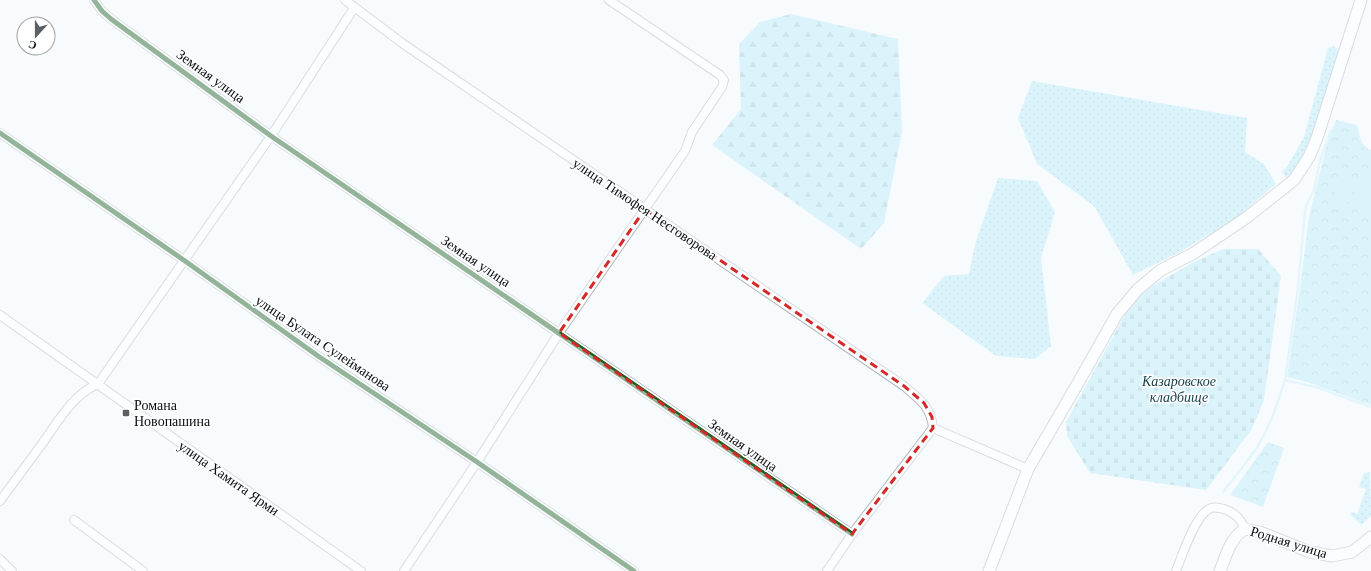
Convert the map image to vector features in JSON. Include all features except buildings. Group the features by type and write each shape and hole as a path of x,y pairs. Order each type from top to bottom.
{"street":[{"name":"Земная улица","path":"94,0 102,11 112,19 271,136 852,534"},
{"name":"улица Тимофея Несговорова","path":"345,0 402,43 904,386 924,403 932,418 933,428"},
{"path":"404,571 477,462 559,333 685,151 692,132 722,87 724,80 720,75 609,0"},
{"path":"989,571 1028,469 1116,314 1138,289 1162,270 1194,253 1246,218 1294,180 1309,157 1317,138 1361,0"},
{"path":"0,501 68,409 82,393 98,384 271,136 354,8"},
{"name":"улица Булата Сулейманова","path":"0,133 185,261 318,356 477,462 634,571"},
{"name":"улица Хамита Ярми","path":"0,315 361,571"},
{"path":"827,571 852,534 933,428 1028,469"},
{"name":"Родная улица","path":"1176,571 1196,524 1203,513 1210,508 1220,508 1232,512 1241,521 1245,529 1260,532 1310,552 1332,556 1352,552 1371,536"},
{"path":"74,520 143,571"},
{"path":"1220,571 1229,546 1238,533 1245,529"},
{"path":"0,559 12,571"}],"highlighted area":[{"path":"645,209 904,386 924,403 932,417 933,428 852,534 559,333"}],"green space":[{"path":"791,14 898,39 902,132 884,223 861,249 712,145 741,109 739,44 760,22"},
{"path":"1334,46 1339,52 1312,142 1299,166 1287,178 1282,172 1288,165 1304,137 1328,48"},
{"path":"1032,81 1247,118 1245,152 1264,164 1276,184 1237,217 1182,251 1133,275 1094,206 1037,164 1018,118"},
{"path":"1336,120 1357,125 1363,143 1371,150 1371,405 1307,382 1287,377 1309,216 1327,144"},
{"path":"1359,172 1371,175 1371,211 1352,207"},
{"path":"998,178 1037,181 1055,212 1041,258 1051,346 1035,359 996,356 922,303 944,276 969,274 975,244"},
{"path":"1342,179 1352,181 1347,204 1331,201 1335,190"},
{"name":"Казаровское кладбище","path":"1223,249 1258,249 1281,276 1264,400 1252,429 1206,490 1090,473 1067,436 1066,422 1128,309 1147,289 1192,263"},
{"path":"1268,442 1284,448 1263,507 1230,495"},
{"path":"1370,472 1371,516 1361,525 1350,514 1351,512 1357,514 1366,489 1359,487 1364,473"}],"waterway":[{"path":"1331,130 1320,161 1314,190 1305,212 1298,287 1285,380 1316,387 1371,407"},
{"path":"1223,492 1259,444 1274,413 1285,380"}],"cycle path":[{"path":"94,0 102,11 111,19 271,136 852,534"},
{"path":"0,133 185,261 318,356 477,462 634,571"}],"place":[{"name":"Романа Новопашина","path":"126,413"}]}
